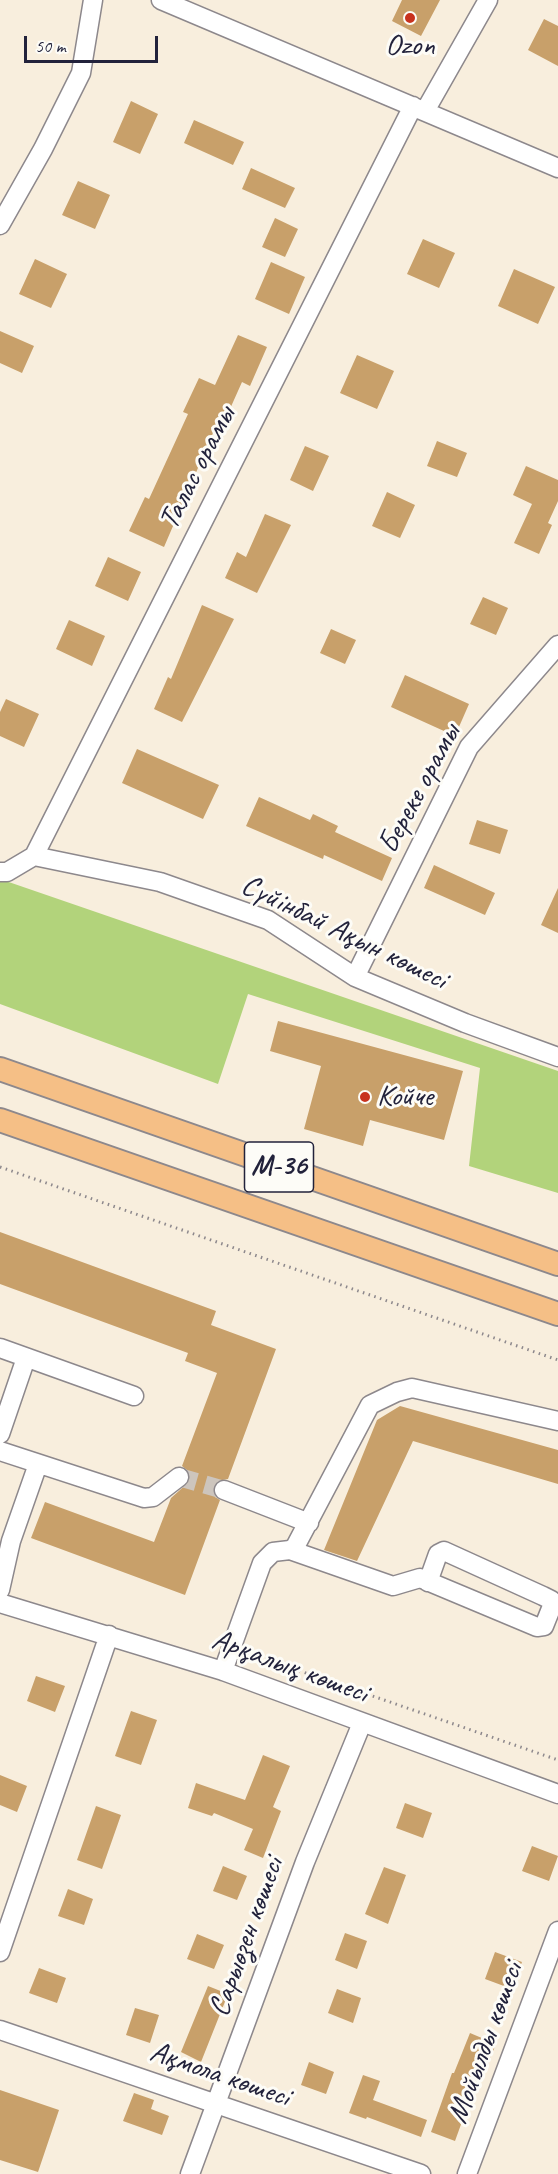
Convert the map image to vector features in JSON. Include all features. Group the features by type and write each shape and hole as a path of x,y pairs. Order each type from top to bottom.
{"main road":[{"name":"M-36","path":"0,1069 558,1264"},
{"name":"M-36","path":"0,1120 558,1314"}],"street":[{"path":"0,225 43,149 81,73 93,0"},
{"path":"161,0 558,168"},
{"name":"Талас орамы","path":"34,856 419,109 488,0"},
{"name":"Береке орамы","path":"356,977 469,747 558,645"},
{"path":"0,872 7,872 34,856"},
{"name":"Сүйінбай Ақын көшесі","path":"34,856 160,882 268,920 356,977 465,1023 558,1056"},
{"path":"0,1348 134,1396"},
{"path":"0,1434 26,1358"},
{"path":"290,1550 309,1523 370,1405 397,1392 412,1388 424,1389 558,1421"},
{"path":"0,1451 144,1498 153,1497 178,1476"},
{"path":"0,1590 11,1541 38,1464"},
{"path":"224,1490 309,1523"},
{"path":"223,1671 262,1563 273,1552 290,1550 393,1586 414,1578 537,1627 551,1628 551,1600 444,1551 438,1554 428,1582"},
{"name":"Арқалық көшесі","path":"0,1604 223,1671 558,1794"},
{"path":"0,1952 109,1635"},
{"name":"Сарыөзен көшесі","path":"190,2174 304,1862 362,1723"},
{"name":"Мойылды көшесі","path":"467,2174 558,1931"},
{"name":"Ақмола көшесі","path":"0,2030 421,2174"}],"path":[{"path":"0,1167 558,1360"},
{"path":"231,1647 558,1760"}],"green space":[{"path":"0,879 558,1071 558,1193 469,1166 480,1068 248,994 218,1084 0,1004"}],"building":[{"path":"402,0 440,0 421,36 392,21"},
{"path":"544,19 558,26 558,66 528,50"},
{"path":"131,101 158,114 140,154 113,142"},
{"path":"194,120 244,142 233,165 184,143"},
{"path":"251,168 295,188 285,208 242,189"},
{"path":"78,181 110,195 95,229 62,215"},
{"path":"275,218 298,229 285,257 262,247"},
{"path":"423,239 455,253 439,288 407,274"},
{"path":"35,259 67,274 51,308 19,294"},
{"path":"271,262 305,277 289,314 255,299"},
{"path":"514,269 555,287 538,324 498,306"},
{"path":"0,331 34,346 22,373 0,363"},
{"path":"238,335 267,347 250,386 242,382 221,429 216,426 164,547 129,531 145,497 149,499 188,414 183,412 199,378 215,385"},
{"path":"357,355 394,371 377,409 340,393"},
{"path":"437,441 467,453 457,477 427,466"},
{"path":"305,446 329,456 313,491 290,480"},
{"path":"526,466 558,480 558,501 548,523 552,525 539,554 514,543 532,504 513,495"},
{"path":"387,492 415,505 400,538 372,526"},
{"path":"265,514 291,525 257,593 225,578 237,552 246,557"},
{"path":"108,557 141,572 128,601 95,586"},
{"path":"483,597 508,608 496,635 470,624"},
{"path":"202,605 234,619 182,722 154,709 168,677 171,679"},
{"path":"69,620 105,636 92,666 56,649"},
{"path":"331,629 356,640 345,664 320,653"},
{"path":"405,675 469,704 455,736 391,707"},
{"path":"6,699 39,714 24,747 0,736 0,712"},
{"path":"137,749 219,785 203,819 122,783"},
{"path":"259,797 310,820 313,814 338,826 335,832 392,858 382,881 324,855 323,859 246,826"},
{"path":"477,820 508,830 500,854 469,844"},
{"path":"434,865 495,893 485,915 424,888"},
{"path":"558,888 558,933 541,925"},
{"path":"278,1021 463,1071 444,1140 370,1120 363,1146 304,1129 321,1066 270,1051"},
{"path":"0,1232 216,1311 211,1325 276,1349 228,1479 217,1481 213,1486 215,1497 220,1500 185,1595 31,1538 45,1502 154,1542 171,1498 190,1481 188,1471 182,1466 217,1373 185,1361 188,1353 0,1284"},
{"path":"400,1406 558,1450 558,1484 413,1441 357,1561 324,1550 377,1420"},
{"path":"36,1676 65,1686 55,1712 27,1701"},
{"path":"131,1711 157,1720 141,1765 115,1756"},
{"path":"263,1755 290,1766 273,1807 281,1811 263,1858 244,1850 253,1829 214,1813 212,1816 188,1808 196,1783 245,1800"},
{"path":"0,1775 27,1786 17,1812 0,1805"},
{"path":"405,1803 432,1813 423,1838 396,1828"},
{"path":"96,1806 121,1815 102,1869 77,1860"},
{"path":"532,1846 558,1856 549,1881 522,1871"},
{"path":"223,1866 247,1876 237,1900 213,1891"},
{"path":"384,1867 406,1875 388,1924 365,1914"},
{"path":"68,1889 93,1899 84,1925 58,1916"},
{"path":"345,1933 367,1941 357,1969 335,1960"},
{"path":"197,1934 224,1945 214,1969 187,1959"},
{"path":"495,1952 522,1962 512,1989 485,1979"},
{"path":"39,1968 66,1978 57,2003 29,1993"},
{"path":"208,1986 228,1994 201,2062 181,2052"},
{"path":"337,1989 361,1998 353,2023 328,2013"},
{"path":"135,2008 159,2015 150,2043 126,2035"},
{"path":"470,2033 496,2044 485,2071 481,2069 455,2141 431,2132 452,2073 454,2073"},
{"path":"309,2062 334,2072 326,2094 301,2085"},
{"path":"363,2075 380,2081 373,2100 427,2120 421,2137 367,2117 366,2119 349,2113"},
{"path":"0,2090 59,2110 38,2172 0,2160"},
{"path":"134,2093 154,2100 151,2109 169,2116 162,2135 123,2121"}],"tunnel":[{"path":"179,1477 224,1490"}],"place":[{"name":"Ozon","path":"410,18"},
{"name":"Койче","path":"365,1097"}]}
